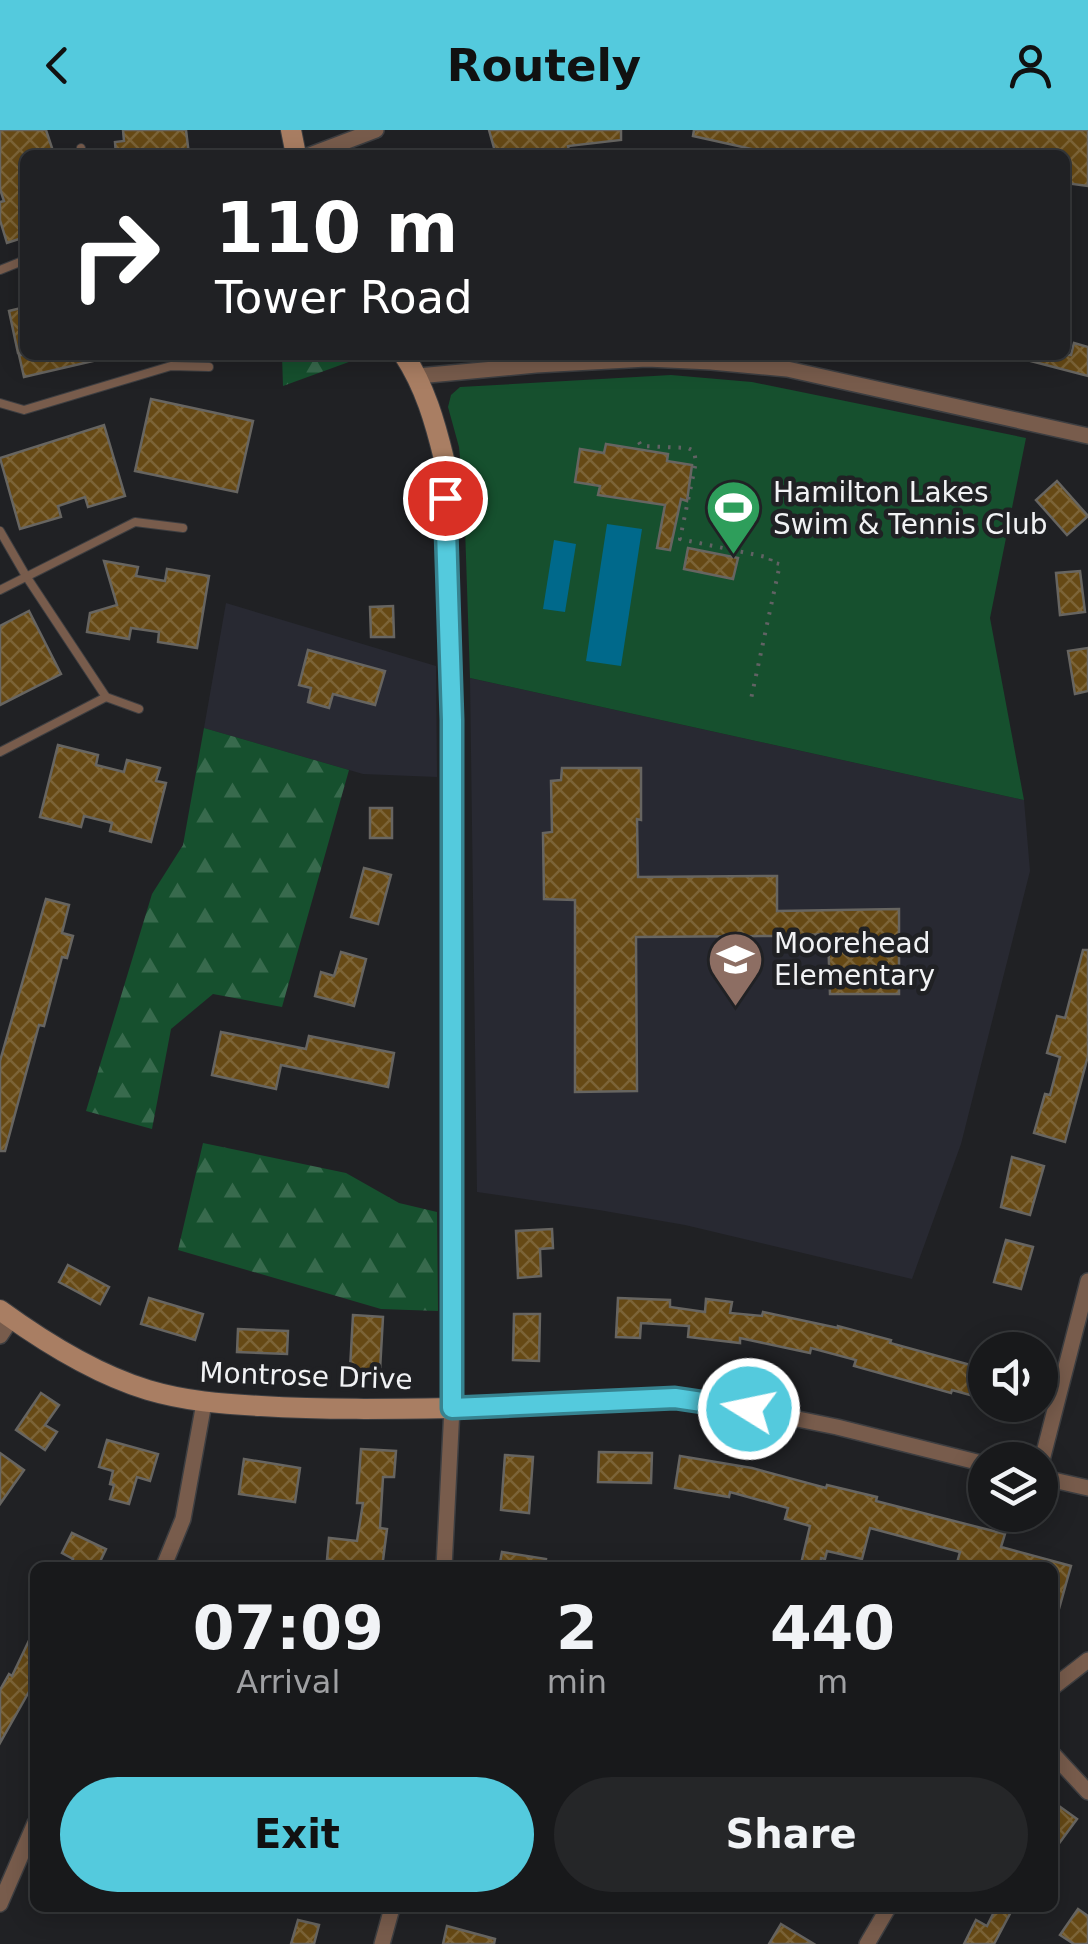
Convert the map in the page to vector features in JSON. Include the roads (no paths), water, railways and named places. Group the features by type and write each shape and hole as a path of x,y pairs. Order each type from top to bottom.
{"street":[{"path":"323,150 376,130"},
{"path":"407,360 418,376 444,458 452,720 452,1408 444,1562"},
{"path":"418,376 628,360"},
{"path":"664,360 787,369 1088,436"},
{"path":"1047,1442 1088,1281"},
{"name":"Montrose Drive","path":"4,1321 109,1375 147,1390 204,1402 316,1410 675,1398 837,1427 968,1460"},
{"path":"165,1562 183,1519 204,1402"},
{"path":"1058,1481 1088,1488"},
{"path":"1058,1683 1088,1660"},
{"path":"1058,1760 1088,1792"},
{"path":"0,1904 30,1835"},
{"path":"382,1944 391,1912"},
{"path":"867,1944 886,1912"}],"lane":[{"path":"0,403 24,410 171,366 209,368"},
{"path":"0,590 134,522 183,528"},
{"path":"0,531 106,697 139,708"},
{"path":"0,752 106,697"}],"water":[{"path":"607,524 642,529 621,666 586,661"},
{"path":"554,540 576,544 565,612 543,609"}],"place":[{"name":"Hamilton Lakes Swim & Tennis Club","path":"734,557"},
{"name":"Moorehead Elementary","path":"735,1008"}]}
